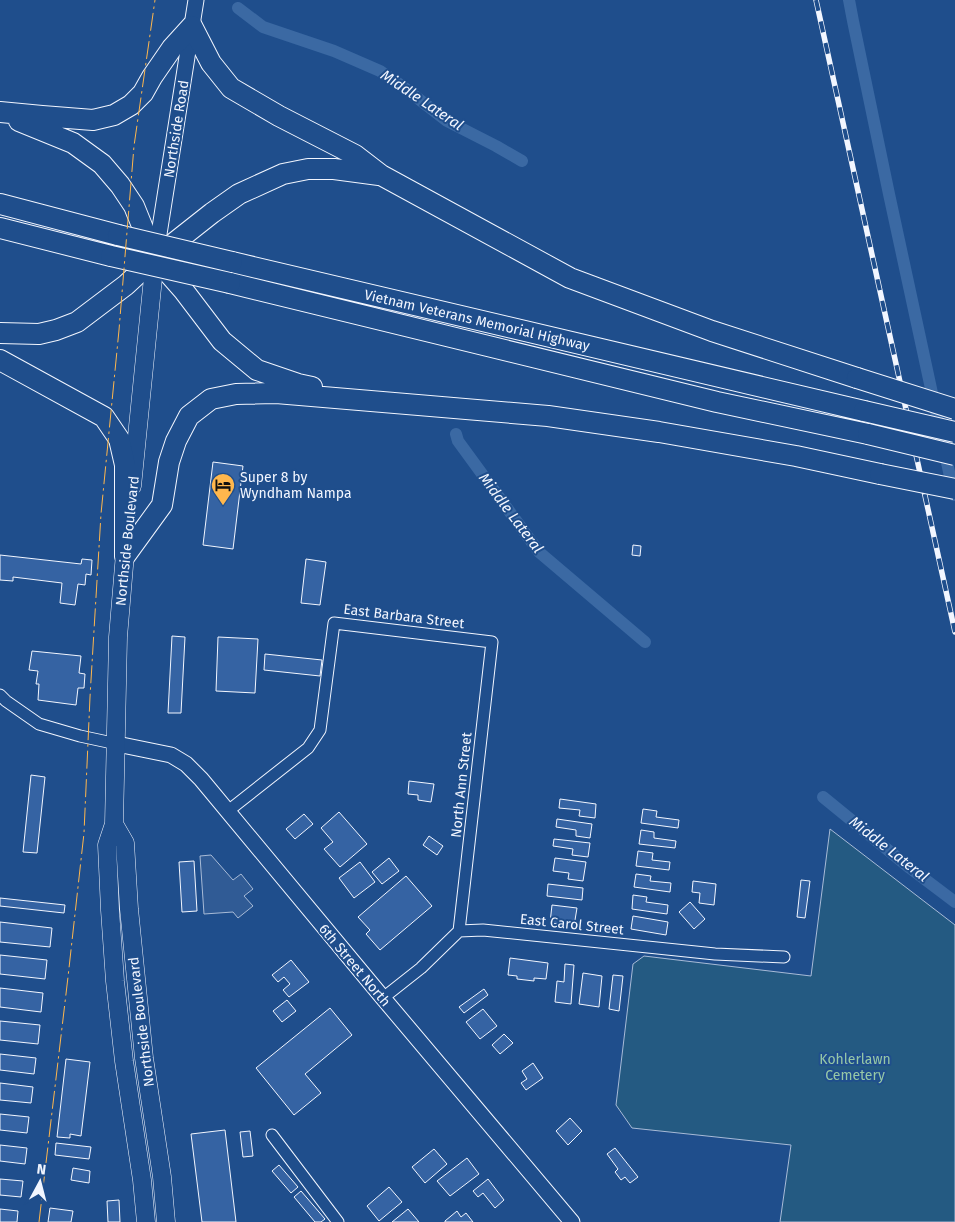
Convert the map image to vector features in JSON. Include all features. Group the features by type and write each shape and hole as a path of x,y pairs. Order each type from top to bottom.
{"highway":[{"path":"0,113 93,120 114,115 130,105 143,93 172,48 192,26 212,63 231,88 278,116 355,155 381,175 570,278 712,331 955,409"},
{"path":"0,113 73,143 102,164 120,185 134,206 155,258 184,291 222,341 257,370 298,384 378,402"},
{"path":"0,333 39,334 77,322 126,285 155,258 212,213 239,194 284,174 308,169 334,169 381,175"},
{"name":"Vietnam Veterans Memorial Highway","path":"0,204 118,235 955,432"},
{"name":"Vietnam Veterans Memorial Highway","path":"0,228 716,402 868,434 955,455"},
{"path":"0,360 104,417 119,440 124,464 125,556"},
{"path":"125,556 162,504 169,462 176,441 189,416 212,400 236,394 276,393 548,416 659,432 796,456 955,489"}],"main road":[{"name":"Northside Boulevard","path":"146,1222 115,981 107,845 114,824 118,637 155,258"},
{"name":"Northside Boulevard","path":"114,824 125,843 128,909 144,1058 162,1177 166,1222"}],"street":[{"name":"Northside Road","path":"155,258 196,0"},
{"name":"East Barbara Street","path":"228,811 308,748 320,730 334,623 492,642"},
{"name":"North Ann Street","path":"459,931 492,642"},
{"path":"0,695 39,724 116,744"},
{"name":"6th Street North","path":"116,744 171,754 186,764 228,811 572,1222"},
{"name":"East Carol Street","path":"459,931 483,930 715,954 784,957"},
{"path":"383,998 421,968 459,931"},
{"path":"272,1135 338,1222"}],"green space":[{"name":"Kohlerlawn Cemetery","path":"830,829 955,925 955,1222 780,1222 791,1145 632,1128 616,1105 633,964 644,956 811,976"}],"shaded area":[{"path":"211,855 233,880 241,874 253,889 244,896 253,906 238,918 233,912 204,914 200,856"}],"building":[{"name":"Super 8 by Wyndham Nampa","path":"213,462 243,466 233,549 203,545"},
{"path":"633,545 641,546 640,556 632,555"},
{"path":"0,555 81,564 82,559 92,560 91,575 86,574 85,585 78,584 75,605 60,603 62,583 13,577 13,581 0,580"},
{"path":"306,559 326,562 320,605 301,603"},
{"path":"172,636 185,637 181,713 168,713"},
{"path":"218,637 258,639 255,693 216,691"},
{"path":"32,651 81,656 79,673 85,674 84,688 78,688 76,705 38,700 39,684 36,684 38,671 29,670"},
{"path":"265,654 322,660 320,676 264,670"},
{"path":"31,775 45,777 37,853 23,852"},
{"path":"409,781 434,784 431,802 418,800 418,795 408,794"},
{"path":"560,799 596,804 595,818 579,816 580,810 559,808"},
{"path":"643,809 657,811 656,817 679,820 678,828 641,823"},
{"path":"339,812 367,844 340,867 324,849 333,842 321,828"},
{"path":"304,814 313,824 295,839 286,829"},
{"path":"557,819 592,824 590,838 576,836 576,830 556,827"},
{"path":"641,830 654,832 654,838 676,841 675,848 639,844"},
{"path":"429,836 443,846 437,855 423,845"},
{"path":"554,839 590,843 588,857 572,855 573,849 553,846"},
{"path":"638,851 653,853 652,860 670,862 669,870 636,866"},
{"path":"389,858 399,871 382,884 372,872"},
{"path":"555,858 586,862 583,881 568,879 569,873 553,871"},
{"path":"194,861 197,911 182,912 179,862"},
{"path":"360,862 375,882 354,898 339,878"},
{"path":"636,874 651,876 650,881 671,883 670,892 634,887"},
{"path":"406,876 432,906 380,950 366,934 370,930 358,917"},
{"path":"801,880 810,881 805,918 797,917"},
{"path":"693,881 716,884 714,905 699,903 700,893 692,892"},
{"path":"548,884 583,888 582,900 547,896"},
{"path":"633,895 647,897 646,902 668,905 667,914 632,909"},
{"path":"0,898 65,905 64,913 0,906"},
{"path":"690,902 705,919 694,929 679,912"},
{"path":"552,905 577,908 574,926 550,923"},
{"path":"633,916 668,922 666,935 631,929"},
{"path":"0,922 52,928 50,947 0,942"},
{"path":"0,955 47,960 45,979 0,974"},
{"path":"510,958 548,963 546,979 534,978 534,981 517,979 517,976 508,975"},
{"path":"291,960 309,982 289,997 283,990 290,984 284,977 278,982 272,975"},
{"path":"565,964 574,965 571,1004 555,1002 557,981 564,982"},
{"path":"583,973 602,976 599,1007 579,1004"},
{"path":"613,975 623,976 619,1011 609,1009"},
{"path":"0,988 43,993 41,1012 0,1007"},
{"path":"484,989 488,995 464,1013 459,1007"},
{"path":"287,1000 296,1011 282,1022 273,1011"},
{"path":"330,1008 352,1035 305,1074 321,1093 294,1115 256,1068"},
{"path":"483,1009 497,1026 480,1039 466,1022"},
{"path":"0,1021 40,1025 38,1044 0,1040"},
{"path":"504,1034 513,1043 500,1054 492,1045"},
{"path":"0,1054 36,1058 34,1074 0,1070"},
{"path":"66,1059 90,1062 81,1136 70,1134 70,1138 57,1137"},
{"path":"533,1063 543,1078 526,1090 521,1083 527,1079 522,1071"},
{"path":"0,1083 33,1087 31,1103 0,1100"},
{"path":"0,1114 29,1117 27,1133 0,1130"},
{"path":"570,1118 582,1131 568,1145 556,1131"},
{"path":"225,1130 236,1222 202,1222 191,1134"},
{"path":"250,1131 253,1156 243,1157 240,1132"},
{"path":"56,1143 91,1147 89,1159 55,1155"},
{"path":"0,1145 27,1148 25,1164 0,1161"},
{"path":"615,1148 638,1177 630,1183 625,1177 621,1180 615,1172 618,1169 607,1154"},
{"path":"434,1149 447,1164 425,1183 412,1167"},
{"path":"467,1158 479,1174 450,1196 437,1181"},
{"path":"279,1165 298,1187 291,1193 272,1171"},
{"path":"73,1168 90,1171 89,1183 71,1180"},
{"path":"0,1179 23,1181 21,1197 0,1195"},
{"path":"488,1179 504,1200 495,1208 483,1193 478,1197 473,1191"},
{"path":"389,1187 402,1202 379,1221 367,1206"},
{"path":"301,1191 325,1219 321,1222 315,1222 294,1197"},
{"path":"119,1200 120,1222 108,1222 107,1201"},
{"path":"50,1208 73,1211 71,1222 48,1222"},
{"path":"0,1209 18,1211 17,1222 0,1222"},
{"path":"408,1209 419,1222 392,1222"},
{"path":"457,1211 461,1217 466,1213 473,1222 445,1222"}],"waterway":[{"path":"849,0 954,495"},
{"name":"Middle Lateral","path":"238,8 263,27 334,51 380,71 447,121 522,161"},
{"name":"Middle Lateral","path":"456,434 458,441 539,552 645,642"},
{"name":"Middle Lateral","path":"823,797 955,902"}],"railway":[{"path":"816,0 955,632"}],"power":[{"path":"39,1222 84,833 101,514 134,146 155,0"}],"place":[{"name":"Super 8 by Wyndham Nampa","path":"223,506"}]}
